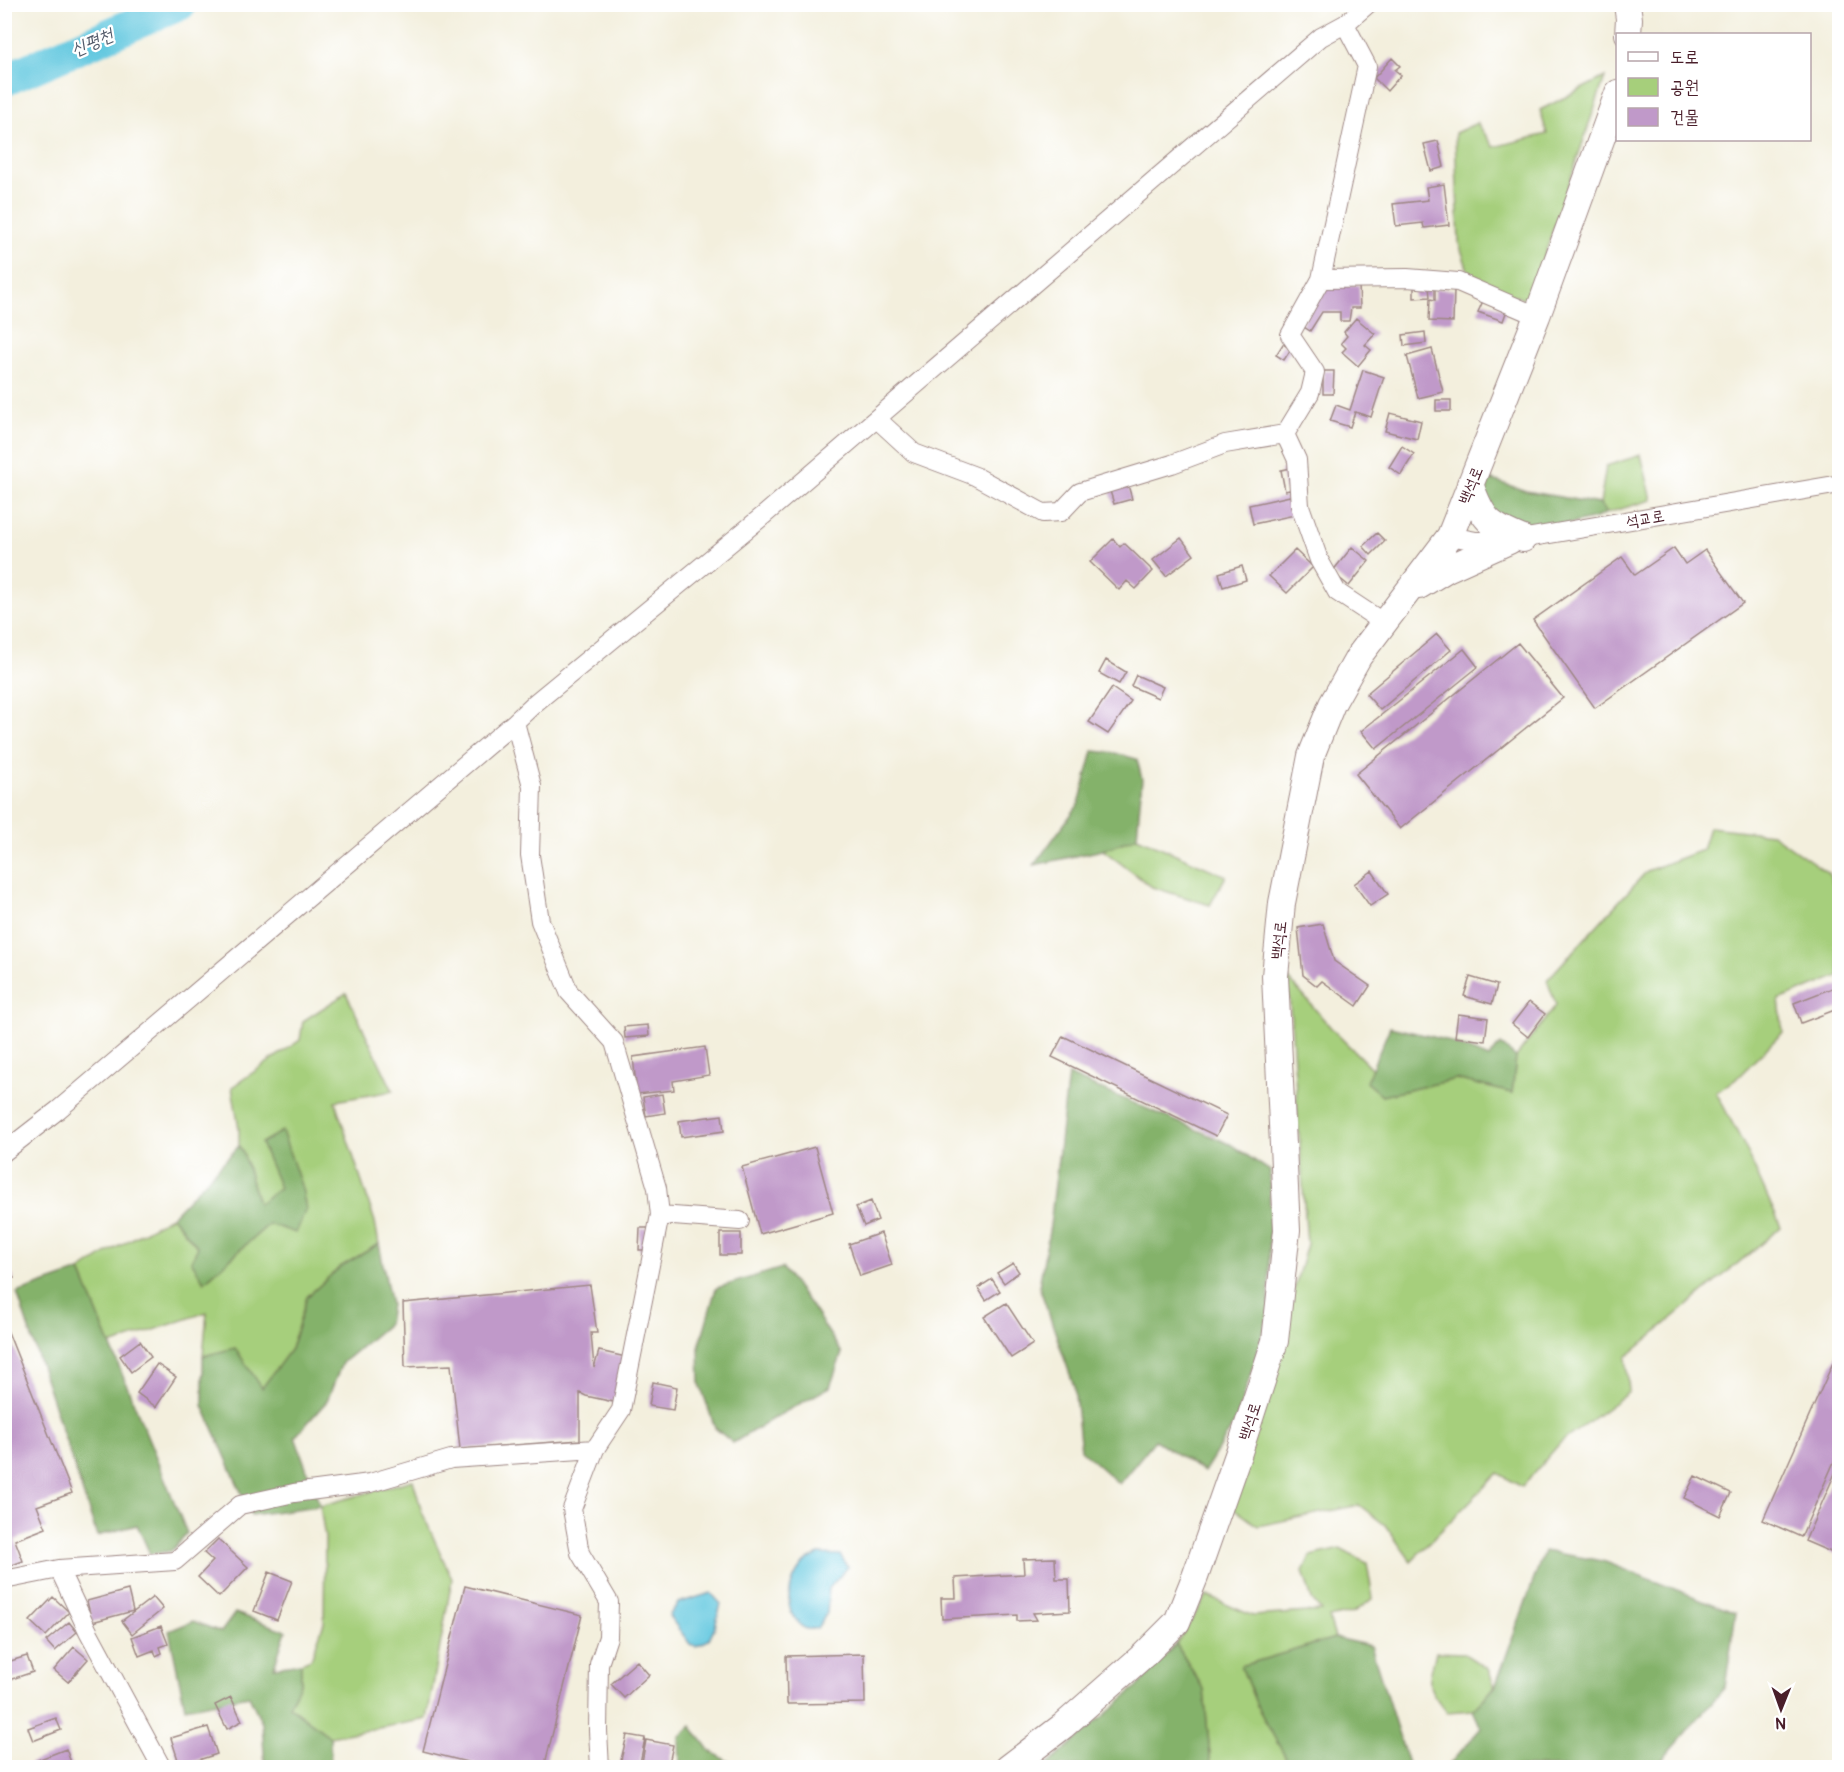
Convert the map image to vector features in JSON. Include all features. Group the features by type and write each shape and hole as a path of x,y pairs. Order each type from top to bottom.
{"street":[{"path":"4,1152 58,1110 535,703 764,515 1321,37 1345,24 1368,4"},
{"path":"1627,4 1628,33"},
{"path":"877,419 915,453 975,476 1043,513 1061,512 1080,492 1172,464 1225,444 1285,434 1310,393 1316,372 1290,335 1321,279 1367,66 1345,24"},
{"name":"백석로","path":"1008,1767 1063,1726 1145,1654 1177,1622 1195,1578 1275,1341 1287,1230 1275,976 1282,903 1311,756 1332,704 1359,656 1450,536 1537,316 1616,96"},
{"path":"1321,279 1407,278 1458,282 1537,316"},
{"path":"1285,434 1297,460 1300,506 1319,560 1337,592 1384,623"},
{"path":"1470,484 1484,516 1516,540"},
{"name":"석교로","path":"1450,536 1476,542 1516,540 1839,484"},
{"path":"1404,597 1447,569 1516,540"},
{"path":"515,722 532,786 530,855 540,921 569,992 614,1042 657,1188 660,1215 621,1410 595,1449 572,1509 580,1554 609,1602 608,1637 599,1664 600,1767"},
{"path":"660,1215 740,1221"},
{"path":"4,1580 59,1569 175,1561 240,1505 294,1493 370,1483 452,1459 595,1449"},
{"path":"59,1569 88,1630 155,1758 162,1767"}],"green space":[{"path":"1605,77 1529,301 1471,280 1459,243 1455,133 1477,123 1494,147 1547,134 1540,110"},
{"path":"1641,455 1652,500 1607,513 1600,504 1606,466"},
{"path":"1487,478 1526,491 1600,504 1607,513 1596,518 1525,534 1492,516 1483,495"},
{"path":"1093,751 1115,753 1137,759 1142,779 1137,837 1103,850 1034,865 1079,804"},
{"path":"1709,827 1772,834 1828,873 1839,896 1839,976 1779,1000 1783,1032 1735,1080 1716,1092 1745,1147 1781,1227 1626,1357 1629,1392 1560,1443 1522,1487 1498,1473 1411,1561 1385,1525 1359,1505 1258,1526 1232,1507 1307,1244 1288,978 1333,1030 1372,1069 1366,1082 1382,1096 1456,1079 1512,1093 1516,1057 1556,1005 1547,980 1647,871 1702,850"},
{"path":"1137,837 1226,876 1210,905 1152,887 1103,850"},
{"path":"346,993 393,1091 335,1101 375,1222 379,1244 340,1267 307,1297 291,1349 262,1389 235,1348 203,1356 207,1312 110,1345 80,1271 172,1216 198,1248 204,1282 269,1224 280,1188 258,1204 243,1152 239,1146 239,1129 232,1087 300,1040 303,1021"},
{"path":"1390,1027 1442,1039 1489,1058 1500,1044 1516,1057 1512,1093 1456,1079 1382,1096 1366,1082"},
{"path":"1068,1075 1230,1144 1270,1171 1269,1314 1237,1419 1204,1472 1155,1440 1119,1484 1081,1450 1074,1386 1039,1286 1050,1226"},
{"path":"282,1131 302,1188 306,1209 296,1233 269,1224 204,1282 191,1261 198,1247 172,1216 239,1146 243,1152 258,1204 280,1188 261,1143"},
{"path":"379,1244 391,1305 388,1324 342,1363 327,1401 295,1437 320,1506 251,1515 203,1405 203,1356 235,1348 262,1388 291,1349 307,1297 340,1267"},
{"path":"782,1268 810,1304 842,1353 830,1387 733,1443 715,1428 700,1384 699,1347 716,1288"},
{"path":"80,1271 187,1533 171,1551 150,1554 137,1525 97,1536 17,1293"},
{"path":"413,1480 422,1512 452,1579 427,1719 330,1737 289,1706 301,1682 301,1663 311,1659 324,1623 325,1538 320,1506"},
{"path":"1340,1549 1367,1563 1373,1599 1354,1612 1329,1618 1335,1638 1241,1666 1258,1708 1291,1767 1237,1768 1227,1765 1211,1767 1204,1690 1176,1644 1207,1596 1253,1616 1321,1611 1312,1600 1303,1571 1311,1556"},
{"path":"1544,1551 1603,1561 1736,1613 1725,1687 1656,1767 1447,1767 1481,1728 1473,1710 1495,1687"},
{"path":"235,1613 286,1631 274,1667 301,1663 301,1682 289,1706 330,1737 331,1767 265,1767 262,1723 249,1696 185,1708 169,1631 193,1621 221,1632"},
{"path":"1335,1638 1371,1646 1409,1767 1291,1767 1258,1708 1241,1666"},
{"path":"1176,1644 1204,1690 1211,1767 1045,1767 1139,1685"},
{"path":"1436,1652 1463,1653 1488,1669 1495,1687 1473,1710 1447,1712 1434,1696 1430,1678"},
{"path":"691,1726 709,1750 737,1767 680,1767 679,1737"}],"water":[{"path":"819,1554 840,1555 848,1567 829,1588 827,1613 817,1628 807,1629 794,1618 790,1610 789,1594 794,1578 803,1564"},
{"path":"711,1593 721,1604 715,1627 709,1640 696,1646 690,1644 669,1616 678,1603"}],"building":[{"path":"1392,58 1400,66 1395,70 1401,75 1387,91 1374,78"},
{"path":"1438,141 1444,167 1431,171 1424,144"},
{"path":"1444,184 1449,225 1424,228 1423,223 1396,226 1393,204 1428,200 1426,187"},
{"path":"1324,284 1359,285 1360,308 1351,308 1349,321 1340,321 1340,312 1322,312 1310,331 1301,325"},
{"path":"1429,287 1430,297 1414,298 1414,288"},
{"path":"1435,289 1454,290 1453,322 1429,321 1430,299 1435,300"},
{"path":"1483,301 1507,310 1503,321 1478,312"},
{"path":"1356,318 1375,334 1365,345 1371,350 1358,366 1342,352 1346,348 1341,343 1347,336 1344,332"},
{"path":"1425,332 1426,343 1404,346 1403,335"},
{"path":"1283,344 1291,349 1284,360 1276,355"},
{"path":"1432,349 1443,392 1418,398 1407,356"},
{"path":"1363,370 1384,377 1371,417 1355,412 1350,427 1330,421 1336,405 1350,410"},
{"path":"1323,371 1334,371 1333,394 1323,394"},
{"path":"1436,400 1451,400 1451,411 1436,411"},
{"path":"1390,413 1421,421 1417,439 1385,431"},
{"path":"1402,446 1414,454 1401,475 1389,467"},
{"path":"1291,468 1294,489 1285,491 1281,470"},
{"path":"1128,485 1132,499 1114,504 1110,491"},
{"path":"1290,496 1295,515 1253,524 1249,505"},
{"path":"1377,533 1385,541 1371,555 1363,546"},
{"path":"1181,538 1194,555 1166,576 1153,560"},
{"path":"1113,539 1120,547 1124,543 1153,571 1136,589 1127,581 1119,590 1090,562"},
{"path":"1352,547 1369,561 1349,586 1332,572"},
{"path":"1674,548 1685,564 1705,550 1743,603 1595,708 1533,620 1622,557 1635,575"},
{"path":"1295,550 1313,567 1287,593 1269,576"},
{"path":"1242,566 1246,580 1223,587 1219,573"},
{"path":"1437,634 1451,650 1380,710 1366,694"},
{"path":"1518,643 1563,698 1400,829 1356,774"},
{"path":"1464,649 1478,667 1376,749 1361,731"},
{"path":"1106,660 1126,672 1119,684 1099,673"},
{"path":"1136,675 1163,687 1158,698 1131,686"},
{"path":"1112,688 1131,701 1108,734 1089,722"},
{"path":"1372,871 1388,894 1370,906 1354,884"},
{"path":"1323,924 1334,961 1370,986 1357,1006 1322,981 1317,986 1303,975 1298,928"},
{"path":"1470,977 1497,985 1492,1004 1464,996"},
{"path":"1840,985 1840,1008 1801,1023 1794,1003"},
{"path":"1529,1002 1545,1014 1528,1037 1512,1024"},
{"path":"1458,1014 1488,1018 1485,1041 1455,1037"},
{"path":"648,1025 649,1036 625,1038 624,1027"},
{"path":"1063,1036 1227,1115 1216,1136 1052,1057"},
{"path":"705,1047 709,1075 673,1081 674,1090 637,1094 633,1057"},
{"path":"662,1094 665,1113 646,1116 643,1097"},
{"path":"722,1115 724,1131 681,1137 679,1121"},
{"path":"815,1147 833,1213 760,1234 742,1167"},
{"path":"871,1201 878,1220 864,1226 856,1207"},
{"path":"640,1228 648,1228 647,1250 639,1250"},
{"path":"720,1233 741,1233 741,1255 720,1255"},
{"path":"881,1233 892,1265 860,1276 849,1244"},
{"path":"4,1259 14,1278 4,1282"},
{"path":"1013,1263 1019,1272 1004,1283 997,1273"},
{"path":"992,1279 1000,1291 986,1300 978,1288"},
{"path":"590,1285 597,1333 591,1333 594,1368 599,1351 626,1357 614,1402 580,1393 580,1440 460,1449 451,1365 405,1367 403,1303"},
{"path":"1006,1303 1033,1344 1011,1358 984,1317"},
{"path":"4,1322 72,1493 37,1506 46,1528 15,1540 23,1561 4,1568"},
{"path":"140,1341 151,1357 131,1372 120,1356"},
{"path":"1840,1347 1840,1448 1801,1537 1763,1520"},
{"path":"157,1364 176,1377 156,1407 137,1393"},
{"path":"653,1382 677,1387 673,1410 649,1406"},
{"path":"1840,1462 1840,1556 1805,1541"},
{"path":"1695,1476 1731,1493 1720,1516 1684,1498"},
{"path":"218,1539 248,1567 219,1597 198,1577 213,1561 204,1553"},
{"path":"1055,1558 1056,1579 1069,1579 1070,1611 1033,1613 1037,1620 1017,1621 1017,1615 942,1619 941,1598 956,1598 955,1578 1024,1574 1023,1559"},
{"path":"269,1572 292,1581 277,1620 254,1611"},
{"path":"465,1586 582,1615 544,1768 491,1768 423,1751"},
{"path":"128,1590 133,1611 92,1622 87,1601"},
{"path":"53,1597 69,1612 46,1636 30,1621"},
{"path":"153,1597 163,1609 132,1634 122,1621"},
{"path":"69,1622 77,1632 55,1651 46,1641"},
{"path":"161,1626 168,1644 160,1647 162,1653 156,1656 154,1650 139,1656 132,1637"},
{"path":"74,1647 88,1659 68,1682 54,1670"},
{"path":"864,1654 865,1703 787,1704 786,1656"},
{"path":"27,1656 33,1672 6,1681 4,1663"},
{"path":"637,1661 649,1675 624,1698 611,1684"},
{"path":"231,1697 242,1721 227,1729 215,1705"},
{"path":"56,1718 61,1730 33,1741 28,1728"},
{"path":"208,1727 217,1754 180,1766 171,1738"},
{"path":"627,1735 645,1738 639,1768 619,1768"},
{"path":"646,1740 673,1745 668,1768 641,1768"},
{"path":"66,1749 73,1768 32,1768 30,1763"}],"waterway":[{"name":"신평천","path":"4,80 180,4"}]}
